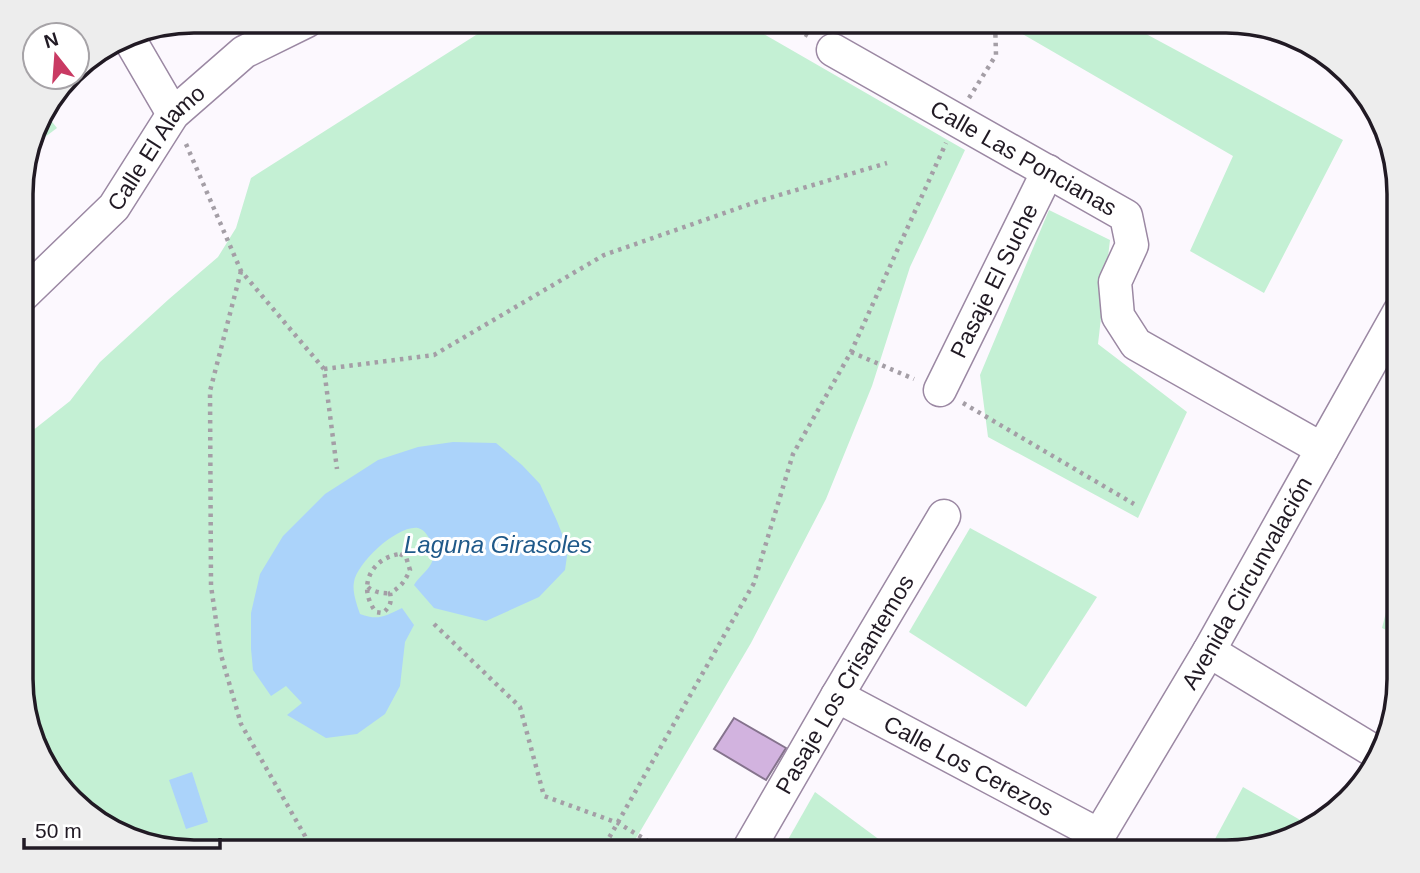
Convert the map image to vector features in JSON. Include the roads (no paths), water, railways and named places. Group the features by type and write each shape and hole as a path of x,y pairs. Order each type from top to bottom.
{"street":[{"name":"Calle El Alamo","path":"33,285 114,207 173,114 244,52 283,33"},
{"path":"133,46 173,114"},
{"name":"Calle Las Poncianas","path":"833,50 951,131 1048,171 1126,216 1132,245 1115,282 1118,317 1136,344 1322,449"},
{"name":"Pasaje El Suche","path":"940,390 1048,171"},
{"name":"Avenida Circunvalación","path":"1097,839 1209,652 1386,336"},
{"name":"Pasaje Los Crisantemos","path":"754,839 944,516"},
{"path":"1209,652 1370,749"},
{"name":"Calle Los Cerezos","path":"837,696 1086,839"}],"water":[{"name":"Laguna Girasoles","path":"453,442 496,443 540,484 568,549 565,570 539,597 486,621 434,608 414,585 432,563 434,555 431,541 423,530 409,529 389,539 362,565 354,582 354,590 360,614 377,617 402,608 414,625 405,642 400,686 385,714 357,734 326,738 287,715 302,703 286,686 271,696 253,670 251,613 260,574 283,536 325,494 378,460 418,447"},
{"path":"192,772 208,822 186,829 169,780"}]}
